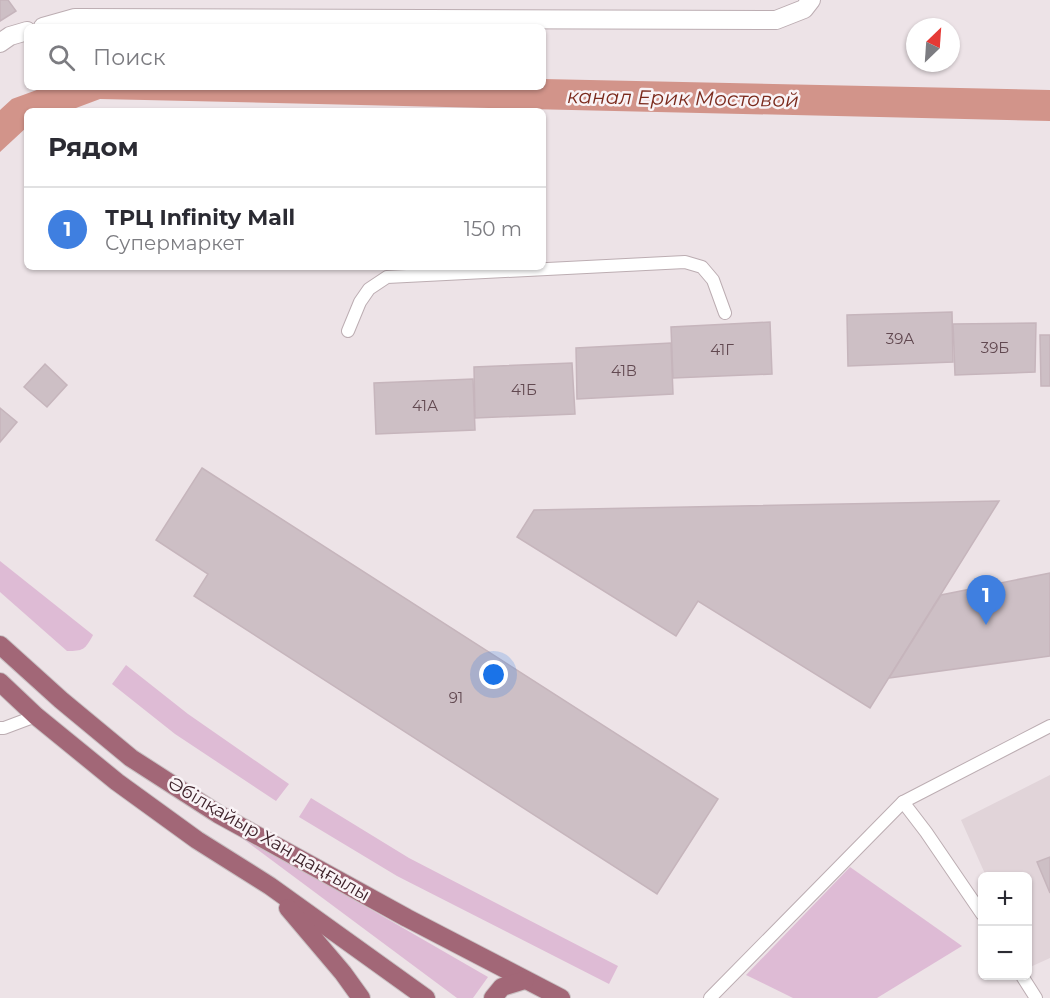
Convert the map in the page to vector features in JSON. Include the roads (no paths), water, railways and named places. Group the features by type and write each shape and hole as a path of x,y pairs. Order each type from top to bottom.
{"main road":[{"name":"Әбілқайыр Хан даңғылы","path":"0,645 61,700 131,758 208,807 396,912 561,998"},
{"name":"Әбілқайыр Хан даңғылы","path":"0,682 36,716 117,782 179,827 270,886 426,998"},
{"path":"270,886 361,998"},
{"path":"493,998 502,987 525,980"}],"street":[{"path":"53,24 75,18 776,20 804,9 811,0"},
{"path":"0,43 10,36 24,33"}],"lane":[{"path":"546,269 685,262 702,267 713,280 725,313"},
{"path":"348,331 360,302 369,289 387,278 536,270"},
{"path":"0,728 36,716"},
{"path":"710,998 903,802 1050,726"},
{"path":"903,802 978,908"},
{"path":"1025,980 1036,998"}],"water":[{"name":"канал Ерик Мостовой","path":"546,79 1050,90 1050,121 100,99 76,108 24,108 24,130 0,152 0,110 12,99 37,90 546,90"}],"place":[{"name":"ТРЦ Infinity Mall","path":"986,625"}]}
